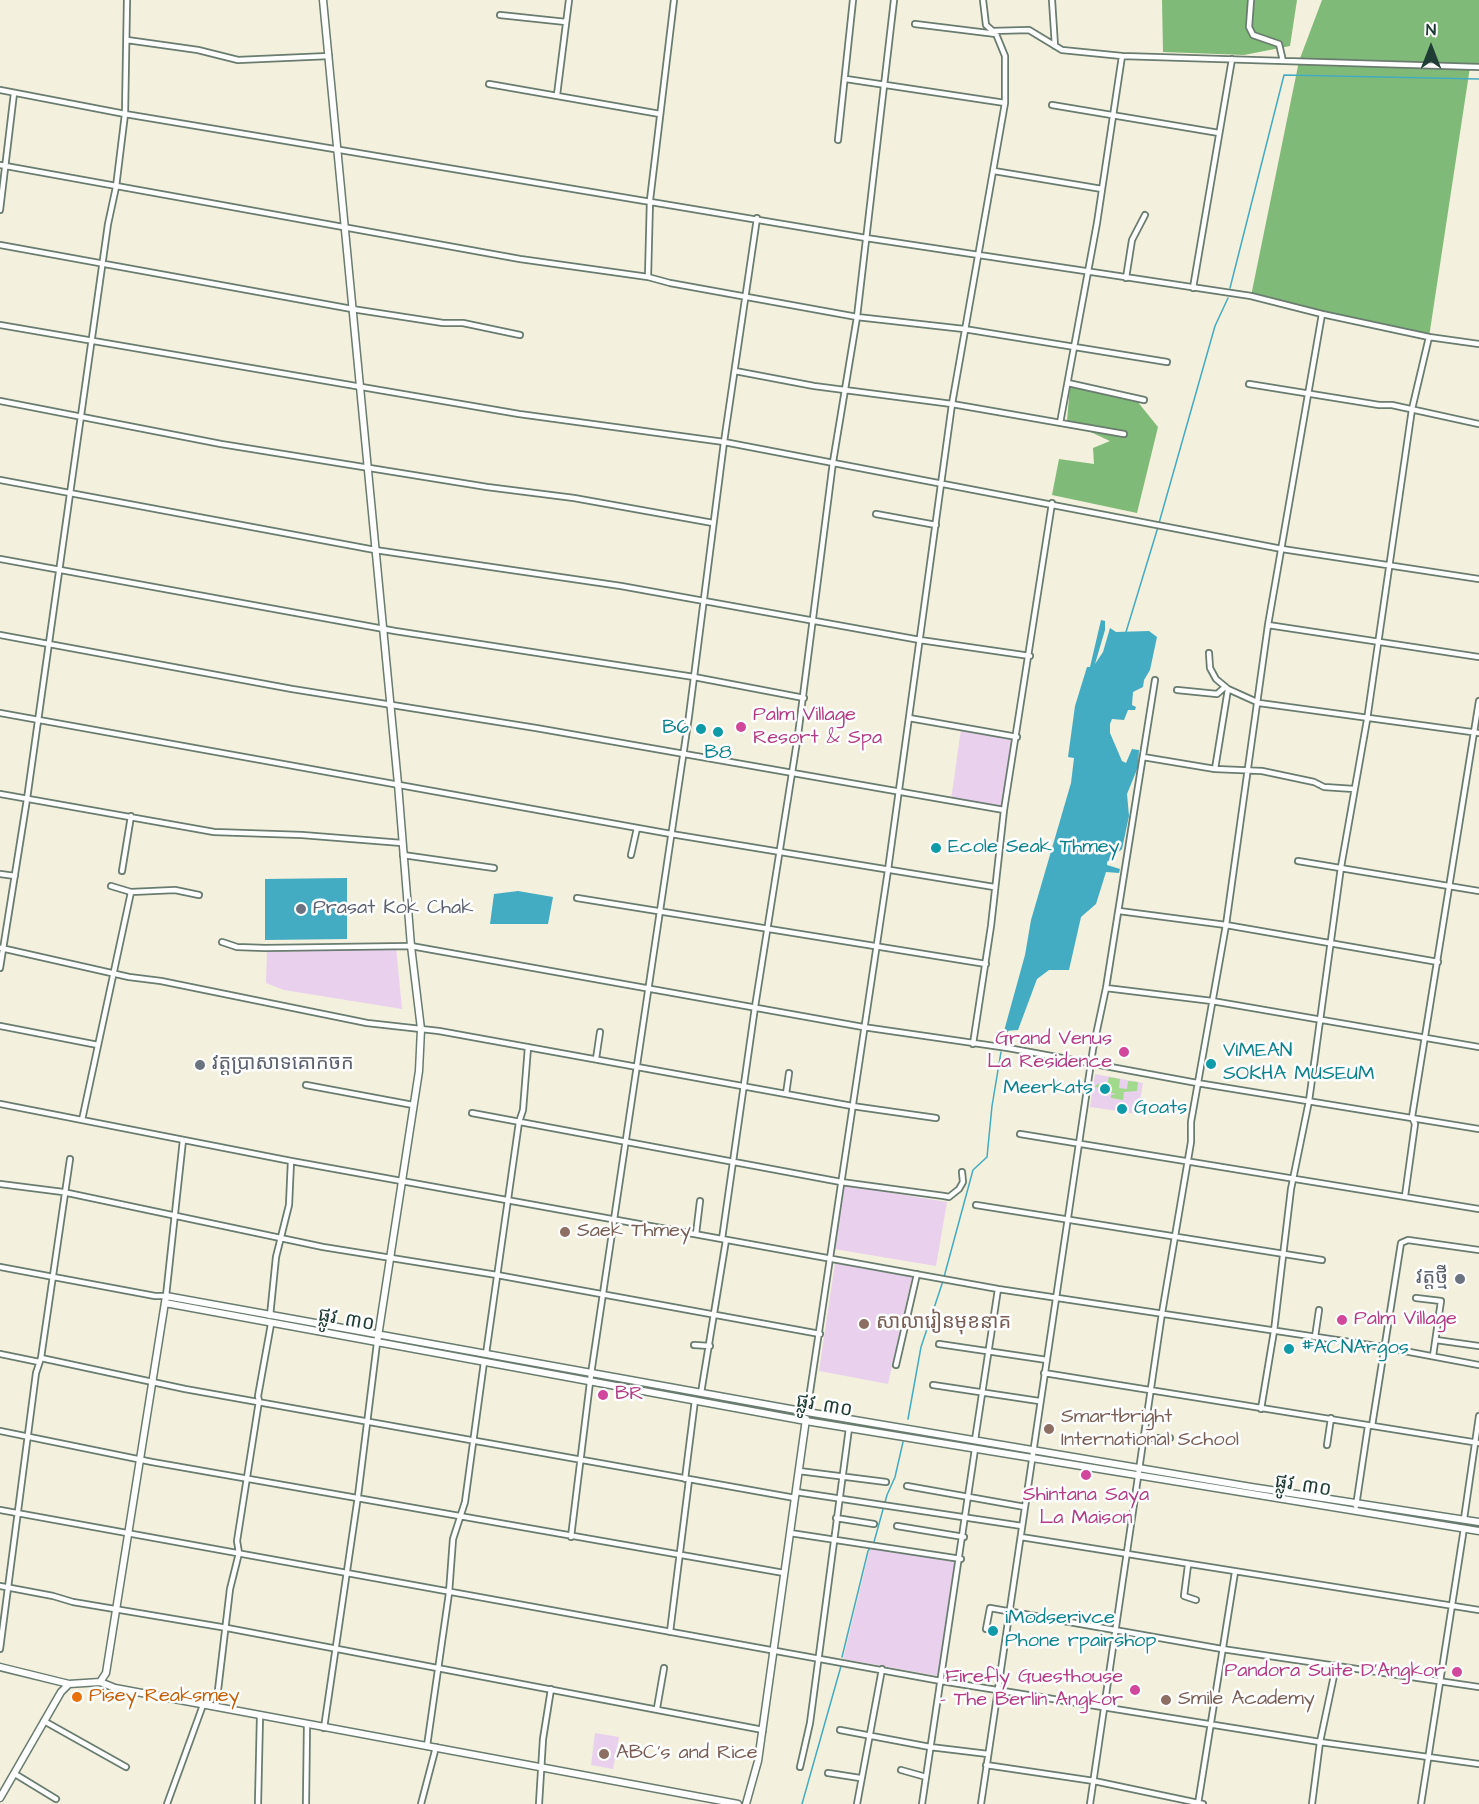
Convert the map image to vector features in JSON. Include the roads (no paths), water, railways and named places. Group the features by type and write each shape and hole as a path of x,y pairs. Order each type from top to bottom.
{"street":[{"path":"0,968 27,800 108,224 116,188 125,114 127,0"},
{"path":"324,0 381,628 398,784 406,946 421,1029 419,1071 377,1335 358,1496 324,1728"},
{"path":"557,95 569,0"},
{"path":"648,277 650,200 674,0"},
{"path":"838,140 853,0"},
{"path":"701,1393 710,1346 743,1085 815,622 833,462 857,317 894,0"},
{"path":"746,1804 758,1761 763,1730 807,1412 888,870 952,404 1005,103 1005,56 984,19 984,0"},
{"path":"1052,0 1055,46"},
{"path":"1251,0 1249,27 1253,35 1279,45 1283,61"},
{"path":"500,15 566,22"},
{"path":"915,24 994,33 1029,30 1055,46 1074,52 1122,56 1479,67"},
{"path":"127,40 198,50 238,60 329,56"},
{"path":"1060,423 1088,272 1122,56"},
{"path":"1193,288 1232,59"},
{"path":"846,79 885,83 1005,103"},
{"path":"489,84 660,114"},
{"path":"0,90 125,114 758,218 866,238 1126,279 1251,296 1429,337 1479,344"},
{"path":"0,210 2,165 14,93"},
{"path":"1052,105 1219,134"},
{"path":"2,165 116,188 345,226 520,260 648,277 857,317 964,329 1167,362"},
{"path":"994,171 1102,189"},
{"path":"1126,279 1132,240 1145,215"},
{"path":"571,1537 591,1374 605,1295 658,910 694,677 724,442 758,218"},
{"path":"0,245 352,309 443,323 463,323 520,335"},
{"path":"1090,1804 1140,1476 1162,1313 1188,1162 1197,1083 1226,925 1259,704 1268,625 1322,314"},
{"path":"0,325 519,414 724,442 1142,520 1282,549 1479,579"},
{"path":"1261,1409 1274,1330 1281,1255 1309,1101 1341,867 1367,720 1412,409 1429,337"},
{"path":"735,371 845,390 952,404 1124,435"},
{"path":"1068,383 1144,400"},
{"path":"1249,384 1412,409 1479,424"},
{"path":"0,401 221,444 713,523"},
{"path":"0,480 69,491 375,550 500,566 920,640 1030,656"},
{"path":"973,1044 986,964 1004,810 1030,656 1052,503"},
{"path":"876,514 936,525"},
{"path":"0,559 381,628 694,677 804,698"},
{"path":"1268,625 1479,657"},
{"path":"0,635 390,706 1004,810"},
{"path":"1209,653 1210,668 1216,679 1227,688 1259,704 1477,733"},
{"path":"981,1804 1067,1219 1155,680"},
{"path":"1177,690 1217,694 1227,688"},
{"path":"1215,769 1227,688"},
{"path":"1406,1196 1415,1124 1412,1118 1477,733 1479,701"},
{"path":"0,713 670,834 994,887"},
{"path":"909,718 1017,737"},
{"path":"1143,757 1237,772 1249,770 1314,782 1324,788 1354,789"},
{"path":"0,794 214,832 302,835 402,843"},
{"path":"122,871 131,816"},
{"path":"631,855 638,828"},
{"path":"403,855 494,868"},
{"path":"1298,861 1479,891"},
{"path":"0,874 15,876"},
{"path":"111,886 131,892 175,891 199,895"},
{"path":"82,1120 131,892"},
{"path":"577,898 986,964"},
{"path":"1119,911 1226,925 1438,962"},
{"path":"222,942 237,947 265,948 406,946 863,1027 1092,1063 1197,1083 1479,1129"},
{"path":"2,948 114,974 161,981 367,1023 421,1029 852,1106 936,1118"},
{"path":"1106,988 1212,1001 1479,1047"},
{"path":"0,1026 98,1045"},
{"path":"596,1059 600,1032"},
{"path":"486,1354 519,1122 523,1110 528,1047"},
{"path":"786,1094 789,1072"},
{"path":"306,1085 413,1105"},
{"path":"0,1104 291,1161 998,1289 1383,1347 1479,1365"},
{"path":"472,1113 841,1182 949,1197 963,1182 962,1172"},
{"path":"1020,1134 1479,1209"},
{"path":"100,1682 108,1668 139,1458 166,1300 183,1140"},
{"path":"0,1649 63,1192 70,1159"},
{"path":"270,1316 276,1257 289,1205 291,1161"},
{"path":"0,1184 63,1192 282,1238 820,1334"},
{"path":"696,1234 700,1201"},
{"path":"976,1205 1322,1260"},
{"path":"1355,1512 1401,1243 1408,1240 1479,1250"},
{"path":"0,1267 166,1300"},
{"path":"896,1365 917,1274"},
{"path":"975,1440 998,1289"},
{"path":"1416,1298 1441,1301 1433,1356"},
{"name":"ផ្លូវ ៣០","path":"166,1300 270,1316 807,1412 1479,1522"},
{"name":"ផ្លូវ ៣០","path":"166,1300 271,1324 806,1421 1479,1531"},
{"path":"1316,1337 1319,1310"},
{"path":"216,1707 230,1589 239,1553 237,1541 271,1324"},
{"path":"1436,1340 1479,1346"},
{"path":"694,1344 710,1346"},
{"path":"939,1344 1047,1360"},
{"path":"0,1354 687,1479 795,1495 838,1497 967,1520 1022,1526"},
{"path":"427,1746 449,1593 453,1539 461,1515 484,1362"},
{"path":"1044,1373 1477,1443"},
{"path":"933,1385 1039,1401"},
{"path":"670,1632 695,1400"},
{"path":"1464,1519 1477,1443 1479,1416"},
{"path":"1327,1445 1331,1418"},
{"path":"800,1767 810,1723 838,1497 849,1428"},
{"path":"0,1431 571,1537 784,1573"},
{"path":"1145,1438 1170,1438"},
{"path":"922,1804 967,1520 975,1449"},
{"path":"799,1471 886,1482"},
{"path":"907,1486 1025,1507"},
{"path":"0,1510 941,1681 1320,1742 1479,1764"},
{"path":"836,1518 874,1524"},
{"path":"897,1526 964,1538"},
{"path":"1421,1804 1464,1528"},
{"path":"790,1533 960,1559"},
{"path":"1021,1537 1479,1610"},
{"path":"1188,1565 1184,1596 1196,1600"},
{"path":"1198,1804 1235,1572"},
{"path":"0,1586 117,1610 227,1628 657,1708 763,1730"},
{"path":"986,1629 990,1608 1222,1650 1479,1687"},
{"path":"1312,1804 1320,1742 1336,1666"},
{"path":"0,1667 69,1684 100,1682 115,1688 202,1705 738,1804"},
{"path":"657,1708 664,1668"},
{"path":"856,1804 882,1669"},
{"path":"0,1798 44,1721 69,1684"},
{"path":"539,1804 543,1739 551,1689"},
{"path":"167,1804 202,1705"},
{"path":"258,1804 260,1716"},
{"path":"44,1721 126,1767"},
{"path":"306,1804 307,1724"},
{"path":"840,1730 930,1747 988,1754"},
{"path":"421,1804 436,1748"},
{"path":"986,1765 1094,1781 1203,1804"},
{"path":"901,1770 926,1777"},
{"path":"828,1773 860,1778"},
{"path":"15,1774 56,1799"}],"water":[{"path":"1101,620 1105,621 1105,630 1095,664 1103,652 1110,628 1116,632 1149,631 1157,637 1150,670 1143,687 1133,692 1132,705 1136,707 1135,710 1128,710 1124,720 1112,719 1110,724 1110,733 1122,761 1126,763 1132,749 1139,750 1138,767 1127,794 1129,816 1122,849 1107,862 1107,865 1120,869 1119,873 1106,872 1096,904 1081,917 1069,970 1049,970 1037,979 1018,1030 1004,1031 1025,955 1031,920 1071,783 1074,758 1068,757 1075,706 1087,667 1090,667"},
{"path":"347,878 347,939 265,940 265,879"},
{"path":"518,891 553,897 548,924 490,924 494,894"}],"waterway":[{"path":"1230,288 1284,75 1479,79"},
{"path":"1159,523 1215,326 1228,298"},
{"path":"1126,632 1158,527"},
{"path":"1002,1043 1008,1030"},
{"path":"944,1277 973,1170 987,1157 1001,1052"},
{"path":"908,1419 921,1347 943,1281"},
{"path":"842,1657 868,1551 874,1542 887,1495 895,1477 903,1442"},
{"path":"802,1804 841,1666"}],"place":[{"name":"Palm Village Resort & Spa","path":"741,727"},
{"name":"B6","path":"701,729"},
{"name":"B8","path":"718,732"},
{"name":"Ecole Seak Thmey","path":"936,848"},
{"name":"Prasat Kok Chak","path":"301,909"},
{"name":"Grand Venus La Residence","path":"1124,1052"},
{"name":"VIMEAN SOKHA MUSEUM","path":"1211,1064"},
{"name":"វត្តប្រាសាទគោកចក","path":"200,1065"},
{"name":"Meerkats","path":"1105,1089"},
{"name":"Goats","path":"1122,1109"},
{"name":"Saek Thmey","path":"565,1232"},
{"name":"វត្តថ្មី","path":"1460,1279"},
{"name":"Palm Village","path":"1342,1320"},
{"name":"សាលារៀនមុខនាគ","path":"864,1324"},
{"name":"#ACNArgos","path":"1289,1349"},
{"name":"BR","path":"603,1395"},
{"name":"Smartbright International School","path":"1049,1429"},
{"name":"Shintana Saya La Maison","path":"1086,1475"},
{"name":"iModserivce Phone rpairshop","path":"993,1631"},
{"name":"Pandora Suite D'Angkor","path":"1457,1672"},
{"name":"Firefly Guesthouse - The Berlin Angkor","path":"1135,1690"},
{"name":"Pisey Reaksmey","path":"77,1697"},
{"name":"Smile Academy","path":"1166,1700"},
{"name":"ABC's and Rice","path":"604,1754"}]}
